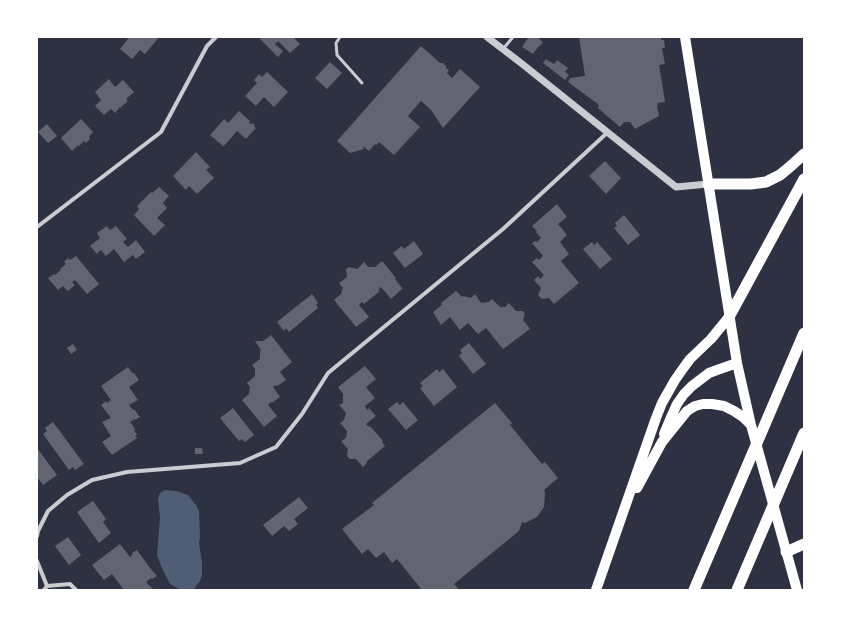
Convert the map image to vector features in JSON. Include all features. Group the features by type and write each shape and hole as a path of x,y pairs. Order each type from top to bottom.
{"highway":[{"path":"708,184 751,184 766,182 780,175 804,154"},
{"path":"729,317 804,179"},
{"path":"694,590 804,333"},
{"path":"737,590 804,433"},
{"path":"786,552 804,544"}],"main road":[{"path":"684,37 737,363 751,426 797,590"},
{"path":"596,590 656,418 668,391 690,359 711,339 729,317"},
{"path":"662,442 667,426 677,404 684,394 709,373 737,363"},
{"path":"621,516 662,442 687,411 695,406 703,404 724,406 738,414 751,426"}],"street":[{"path":"37,227 161,132 208,46 216,37"},
{"path":"487,37 676,187 708,184"},
{"path":"37,536 48,511 67,495 92,480 127,472 240,462 276,447 302,414 328,373 503,229 608,132"},
{"path":"37,561 46,588 70,584 76,590"}],"lane":[{"path":"340,37 336,43 337,55 362,83"},
{"path":"503,49 513,37"}],"water":[{"path":"165,490 176,491 188,495 199,511 199,544 202,562 202,575 200,581 193,590 181,590 170,584 157,555 160,518 158,499 160,493"}],"building":[{"path":"126,37 159,37 145,54 140,50 132,59 120,49 128,39"},
{"path":"261,37 293,37 300,44 290,53 278,41 275,44 283,51 278,57 260,39"},
{"path":"530,37 537,37 543,42 533,54 522,47"},
{"path":"579,37 661,37 661,40 664,40 665,48 662,48 665,64 659,65 665,102 658,103 657,106 659,116 635,129 630,122 624,122 620,127 598,108 599,105 568,82 570,78 585,76"},
{"path":"421,46 440,63 443,63 446,66 449,70 447,73 452,78 460,69 480,87 443,128 431,110 421,101 408,116 420,127 394,155 379,142 369,151 363,146 364,149 350,153 337,141"},
{"path":"546,59 554,64 557,60 568,68 565,72 569,75 565,80 543,63"},
{"path":"330,62 342,73 327,89 315,78"},
{"path":"267,72 288,92 274,107 264,97 256,106 245,96 257,83 254,80 259,74 262,77"},
{"path":"109,79 115,87 123,80 134,92 126,99 128,101 115,113 111,109 104,115 95,106 101,100 95,92"},
{"path":"239,111 250,121 249,123 255,125 254,126 256,128 246,139 237,131 223,146 210,135 224,119 228,123"},
{"path":"81,119 93,132 89,137 90,139 86,143 84,141 72,151 61,138"},
{"path":"47,124 57,136 48,143 38,132"},
{"path":"196,152 210,167 206,170 214,178 197,194 189,186 186,190 173,176"},
{"path":"605,161 621,178 606,194 589,176"},
{"path":"159,187 169,196 163,203 167,208 157,218 165,225 154,236 134,215 139,209 137,206 151,192 152,193"},
{"path":"557,204 567,217 558,224 567,235 560,242 569,254 561,261 579,283 554,304 549,298 542,299 538,295 541,288 534,280 538,276 540,279 544,275 532,262 537,258 539,260 543,256 532,243 535,241 537,242 541,238 532,226"},
{"path":"624,215 640,235 628,245 614,228 617,226 615,223"},
{"path":"107,226 110,230 116,226 127,239 123,242 128,247 136,240 145,252 136,259 133,255 124,262 114,249 106,256 101,250 97,254 90,246 100,238 97,233"},
{"path":"414,241 423,254 405,268 393,253 402,246 404,249"},
{"path":"592,242 594,245 597,242 612,259 600,269 583,249"},
{"path":"76,256 99,284 87,294 75,280 72,282 75,285 68,291 63,286 58,290 48,278 61,270 60,269 66,264 64,262 68,258 70,260"},
{"path":"382,261 396,278 395,279 402,289 391,299 381,287 378,290 380,291 364,304 362,302 359,305 369,317 356,327 334,300 341,294 343,287 339,283 347,277 346,269 349,267 357,269 364,262 368,267 375,267"},
{"path":"456,291 462,297 471,298 475,294 481,303 488,302 492,299 500,307 505,307 509,303 516,311 523,311 525,314 523,320 530,329 503,349 486,328 478,334 468,323 460,330 450,317 441,325 433,312 442,305 441,303"},
{"path":"312,294 318,303 316,305 318,308 289,332 286,328 284,331 277,322"},
{"path":"271,335 292,362 280,372 286,380 273,387 280,397 268,405 277,416 264,427 242,400 249,394 250,387 247,383 255,376 255,369 252,365 260,359 261,350 255,341 263,341"},
{"path":"469,343 486,364 473,374 459,356 462,353 460,350"},
{"path":"73,344 77,350 71,354 67,348"},
{"path":"365,366 376,379 366,387 375,398 365,406 367,410 369,408 376,416 366,424 369,427 370,426 383,441 382,442 385,446 366,462 367,463 363,467 356,459 350,459 347,456 348,449 341,441 346,438 347,431 340,423 344,420 346,413 339,405 343,403 343,394 338,387"},
{"path":"128,367 139,380 129,387 138,400 129,405 140,417 130,422 135,429 134,430 137,435 135,436 137,438 112,455 102,442 111,436 102,422 111,418 101,405 106,401 107,403 111,400 101,386"},
{"path":"437,369 439,372 443,369 457,387 434,406 420,388 423,386 420,383"},
{"path":"397,402 400,405 403,402 418,420 406,430 388,409"},
{"path":"495,403 512,423 510,425 542,464 545,462 558,478 544,490 544,507 537,517 525,523 522,522 519,531 454,584 458,588 456,590 422,590 397,559 392,563 384,552 376,558 368,549 362,554 342,529 374,505 372,503"},
{"path":"233,408 254,435 245,442 242,439 239,441 220,418"},
{"path":"53,422 84,464 75,470 73,467 69,470 43,434 47,431 45,428"},
{"path":"37,448 57,475 43,485 37,477"},
{"path":"195,448 202,448 203,454 195,454"},
{"path":"299,497 308,508 294,519 298,524 289,531 284,526 272,536 263,525"},
{"path":"93,501 106,519 103,522 111,533 99,543 77,512"},
{"path":"68,537 81,555 69,565 55,546"},
{"path":"120,544 130,557 133,554 132,553 137,550 157,576 146,582 154,590 124,590 112,574 104,580 92,565"}]}
